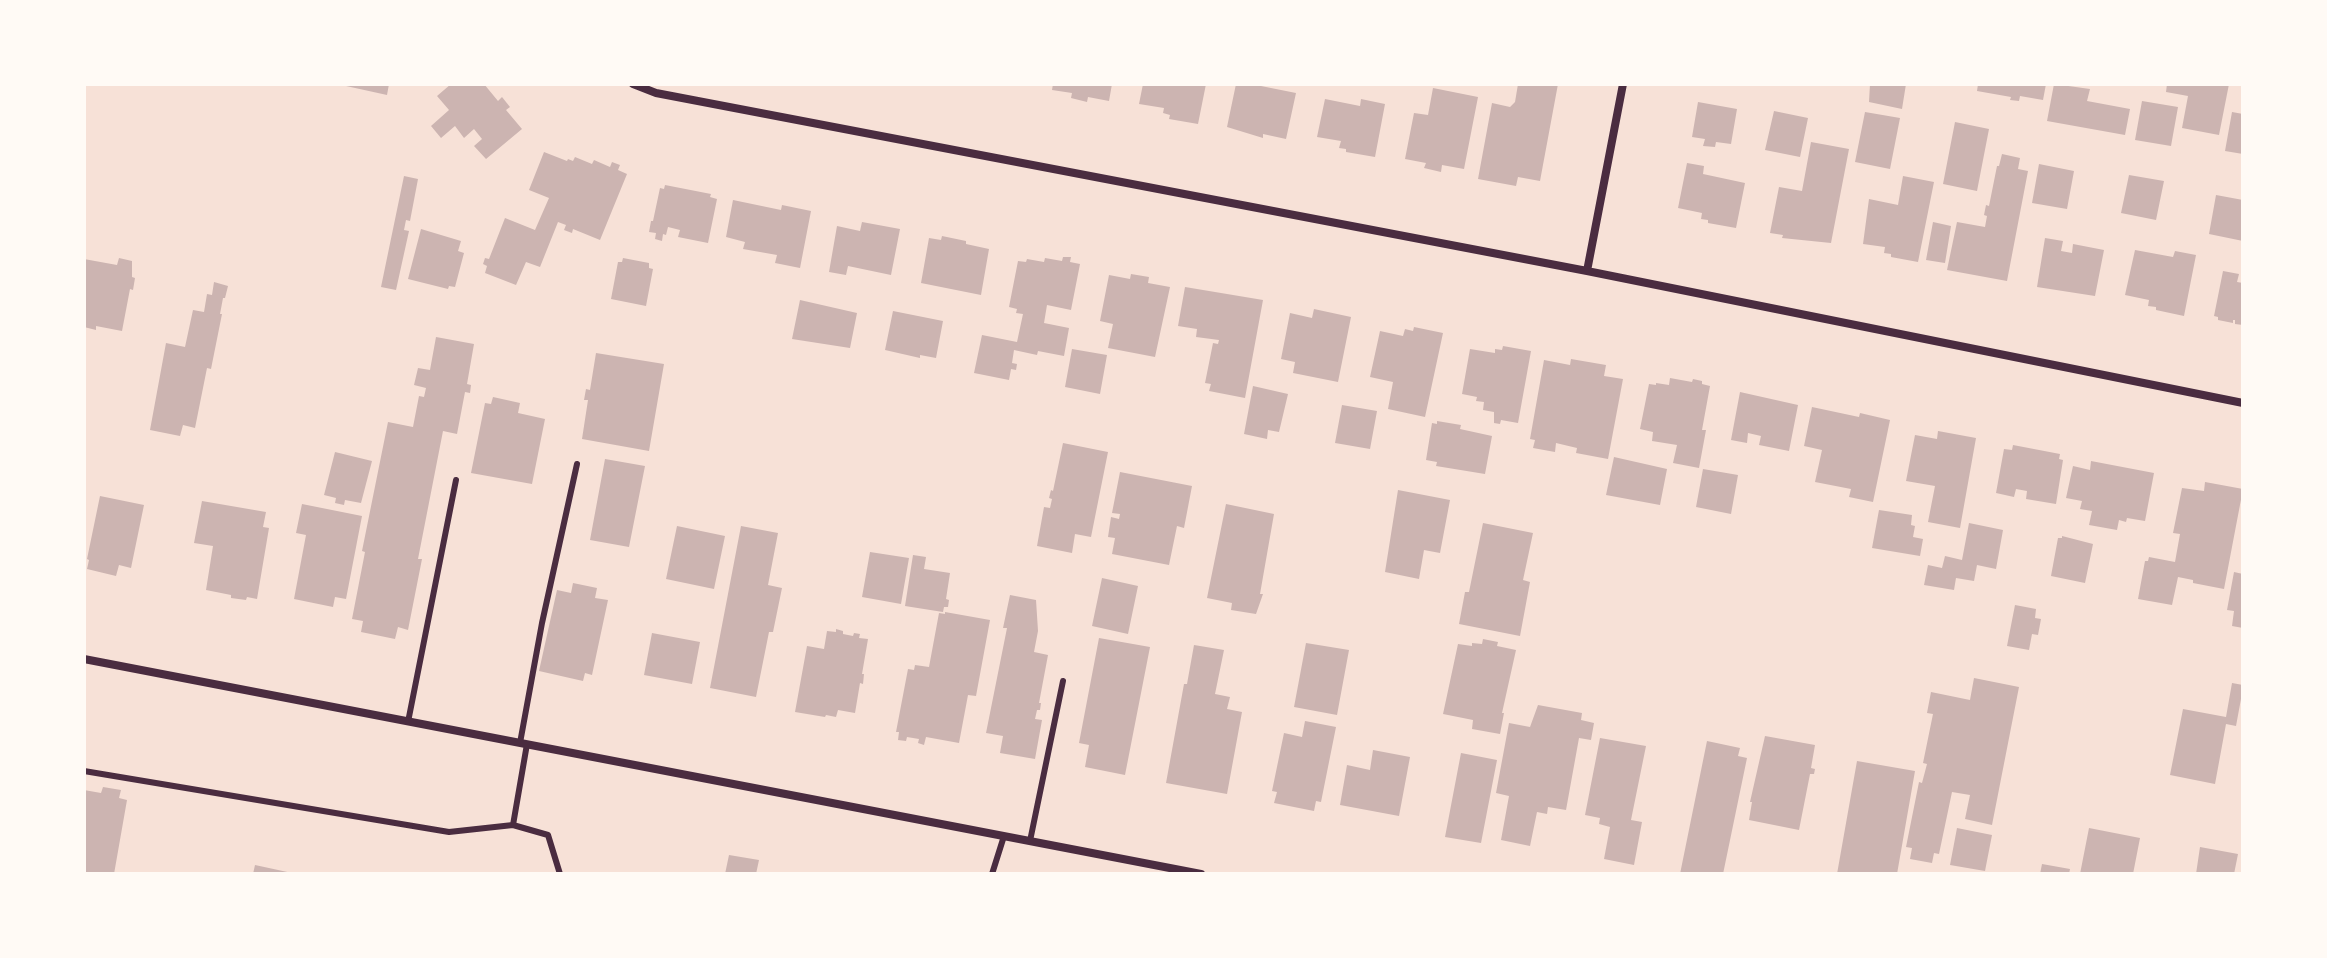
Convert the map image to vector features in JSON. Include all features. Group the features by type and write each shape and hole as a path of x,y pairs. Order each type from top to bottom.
{"street":[{"path":"633,84 656,93 1587,271 2243,403"},
{"path":"1587,271 1623,84"},
{"path":"84,659 1201,874"}],"lane":[{"path":"513,825 542,623 577,464"},
{"path":"408,722 456,480"},
{"path":"1030,841 1063,681"},
{"path":"84,771 449,832 513,825 548,835 560,874"},
{"path":"992,874 1004,836"}],"building":[{"path":"337,84 389,84 387,95"},
{"path":"451,84 484,84 498,101 502,97 510,107 506,110 522,129 486,159 474,146 482,139 474,129 464,138 455,126 441,138 431,126 449,110 437,96"},
{"path":"1053,84 1112,84 1109,101 1088,97 1087,102 1071,98 1072,93 1052,90"},
{"path":"1143,84 1206,84 1198,124 1169,119 1170,115 1163,113 1164,108 1139,104"},
{"path":"1236,84 1296,93 1286,139 1263,134 1263,138 1227,127"},
{"path":"1518,84 1558,84 1540,181 1518,177 1516,186 1478,179 1492,103 1510,107 1515,102"},
{"path":"1870,84 1906,84 1902,109 1869,102"},
{"path":"1978,84 2046,84 2043,100 2020,96 2019,101 1977,91"},
{"path":"2054,84 2090,89 2087,101 2130,109 2125,135 2047,121"},
{"path":"2167,84 2229,84 2219,135 2182,128 2188,96 2166,92"},
{"path":"1433,88 1478,97 1464,169 1442,165 1441,172 1424,168 1426,163 1405,159 1414,113 1428,115"},
{"path":"1325,99 1360,106 1361,99 1385,104 1375,157 1346,152 1346,149 1339,148 1341,141 1317,137"},
{"path":"2142,101 2178,107 2171,146 2135,140"},
{"path":"1698,102 1737,109 1731,144 1716,142 1715,147 1703,146 1705,139 1692,137"},
{"path":"1774,111 1808,118 1800,157 1765,150"},
{"path":"1865,112 1900,118 1890,169 1855,162"},
{"path":"2232,112 2243,114 2243,154 2225,151"},
{"path":"1955,122 1989,129 1977,191 1943,184"},
{"path":"1811,142 1849,149 1831,243 1782,238 1783,235 1770,233 1779,187 1802,191"},
{"path":"544,152 567,161 573,161 575,157 610,167 612,162 620,165 618,170 627,174 600,240 573,229 572,233 564,230 566,225 558,222 540,267 526,262 516,285 485,273 487,266 483,264 485,258 489,259 505,218 535,230 549,198 529,190"},
{"path":"2002,154 2020,158 2018,169 2028,171 2007,281 1947,270 1957,222 1985,227 1986,205 1989,206"},
{"path":"1687,163 1704,166 1703,174 1745,183 1736,228 1708,223 1708,220 1701,219 1702,213 1678,208"},
{"path":"2039,164 2074,171 2067,209 2032,203"},
{"path":"2129,175 2164,181 2156,220 2121,213"},
{"path":"404,176 418,179 410,221 406,220 404,230 409,231 396,290 381,287"},
{"path":"1903,176 1934,182 1918,262 1891,257 1891,254 1884,253 1885,247 1863,244 1869,199 1898,205"},
{"path":"665,185 711,194 710,197 717,199 708,243 678,237 680,230 668,227 662,241 655,239 656,233 649,232 660,188 664,189"},
{"path":"2216,195 2243,200 2243,241 2209,234"},
{"path":"733,200 781,210 782,205 811,211 800,268 775,263 777,255 743,249 745,242 726,237"},
{"path":"862,222 900,229 891,275 848,266 846,275 829,272 837,226 860,231"},
{"path":"1933,222 1951,226 1945,263 1926,260"},
{"path":"421,229 461,241 458,251 464,253 455,287 449,286 448,289 408,279"},
{"path":"942,236 989,249 981,295 921,283 929,238 941,240"},
{"path":"2045,238 2063,241 2061,251 2072,253 2073,244 2104,250 2095,296 2037,287"},
{"path":"2135,250 2173,257 2175,251 2196,255 2184,316 2156,310 2156,307 2148,306 2149,300 2125,295"},
{"path":"1063,257 1071,257 1070,262 1080,264 1071,310 1047,305 1044,323 1069,328 1064,356 1014,350 1012,363 1017,364 1016,370 1011,369 1009,380 974,373 982,335 1017,342 1023,314 1009,307 1018,261 1044,262 1045,258 1062,261"},
{"path":"119,258 132,261 132,277 135,278 122,331 84,327 84,259 117,265"},
{"path":"623,258 649,263 649,268 653,269 646,306 611,299 618,262 622,262"},
{"path":"2223,271 2239,274 2237,282 2243,283 2243,325 2235,324 2235,320 2233,323 2218,320 2214,316"},
{"path":"1131,274 1149,277 1148,283 1170,287 1155,357 1108,348 1113,324 1100,321 1109,275 1130,279"},
{"path":"214,282 228,286 195,428 183,425 180,436 150,430 166,343 185,347 193,310 204,312 207,294 212,295"},
{"path":"1185,287 1263,300 1245,398 1209,391 1211,384 1205,383 1213,343 1218,344 1219,340 1196,337 1197,329 1178,326"},
{"path":"800,300 857,313 850,348 792,339"},
{"path":"1314,309 1351,317 1338,382 1293,373 1295,362 1281,359 1290,313 1312,318"},
{"path":"893,311 943,321 936,358 920,355 920,358 885,350"},
{"path":"1414,327 1443,333 1425,417 1388,409 1393,382 1370,377 1380,331 1403,336 1405,329 1413,331"},
{"path":"436,337 474,344 467,384 471,385 470,393 465,392 457,434 443,431 418,559 422,559 408,630 398,627 395,639 361,632 363,621 352,619 388,422 413,427 419,396 424,397 426,388 414,385 418,368 430,370"},
{"path":"1503,346 1531,351 1518,423 1501,420 1500,424 1494,423 1494,412 1483,410 1484,402 1462,394 1470,349 1495,353 1495,349 1502,350"},
{"path":"1072,349 1107,355 1100,394 1065,387"},
{"path":"596,353 664,364 649,451 582,439 588,400 584,400 586,389 590,390"},
{"path":"1571,359 1606,365 1604,376 1623,379 1608,459 1576,453 1577,448 1556,443 1555,452 1533,448 1535,440 1530,439 1544,360 1570,365"},
{"path":"1670,378 1692,382 1693,379 1710,386 1699,468 1673,463 1677,445 1652,441 1653,432 1640,429 1649,384 1669,385"},
{"path":"1253,386 1288,394 1279,432 1268,430 1267,439 1244,434"},
{"path":"1740,392 1798,405 1789,451 1759,445 1761,436 1748,433 1747,443 1731,440"},
{"path":"493,397 520,403 518,413 545,419 532,484 471,473 485,403 491,404"},
{"path":"1342,405 1377,411 1370,449 1335,443"},
{"path":"1812,407 1890,420 1873,502 1849,497 1851,489 1815,482 1822,450 1804,446"},
{"path":"1437,421 1461,425 1460,429 1492,436 1485,474 1436,466 1437,462 1426,460 1432,423 1437,424"},
{"path":"1938,431 1976,438 1960,528 1928,522 1935,486 1906,481 1915,435 1937,439"},
{"path":"1063,443 1108,452 1091,537 1075,534 1072,553 1037,546 1044,507 1050,508 1052,499 1049,498"},
{"path":"2013,445 2060,454 2059,459 2063,460 2056,504 2026,499 2027,491 2016,489 2014,497 1996,493 2004,449 2012,450"},
{"path":"335,452 372,461 361,503 345,500 344,505 335,503 336,498 324,495"},
{"path":"1614,457 1667,469 1660,505 1606,495"},
{"path":"605,459 645,466 629,547 590,540"},
{"path":"2091,461 2154,473 2145,521 2119,520 2117,530 2089,525 2092,511 2080,509 2082,501 2066,498 2073,466 2090,470"},
{"path":"1703,469 1738,475 1731,514 1696,507"},
{"path":"1120,472 1192,486 1184,528 1177,526 1169,565 1112,554 1115,538 1108,537 1111,517 1119,519 1120,514 1112,513"},
{"path":"2205,482 2243,489 2224,589 2178,577 2172,605 2138,599 2145,561 2149,557 2175,562 2180,534 2173,533 2182,488 2204,491"},
{"path":"1398,490 1450,500 1440,553 1424,550 1419,579 1385,572"},
{"path":"100,496 144,505 131,568 119,565 116,576 87,569"},
{"path":"202,501 266,512 263,527 269,528 257,599 231,598 231,595 206,590 213,546 194,543"},
{"path":"302,504 362,516 346,599 335,597 333,607 294,599 306,535 296,533"},
{"path":"1226,504 1274,514 1260,594 1263,594 1256,614 1231,610 1232,603 1207,598"},
{"path":"1879,510 1912,515 1911,525 1915,526 1913,537 1923,539 1920,556 1872,548"},
{"path":"1483,523 1533,533 1523,580 1530,582 1520,636 1459,624"},
{"path":"1969,523 2003,530 1996,569 1977,565 1974,581 1956,578 1954,590 1924,585 1928,565 1942,568 1945,556 1962,560"},
{"path":"677,526 725,536 714,589 666,579"},
{"path":"741,526 778,533 768,585 782,588 773,632 769,632 756,697 710,688"},
{"path":"2062,536 2093,544 2085,583 2051,576 2058,538"},
{"path":"870,552 909,558 901,604 862,597"},
{"path":"913,555 926,557 924,569 950,573 946,599 949,600 948,607 944,607 943,612 905,606"},
{"path":"2234,572 2243,574 2243,628 2232,626 2234,611 2227,610"},
{"path":"1102,578 1138,586 1128,634 1092,626"},
{"path":"573,583 597,588 595,598 608,600 592,675 585,673 583,681 539,671 557,590 571,593"},
{"path":"1010,595 1036,600 1038,631 1034,652 1048,655 1040,710 1037,710 1035,719 1042,720 1035,759 1000,753 1003,736 986,733 1007,628 1003,628"},
{"path":"2015,605 2036,609 2035,618 2041,619 2038,635 2032,634 2029,650 2007,646"},
{"path":"939,613 990,620 976,696 968,695 959,743 926,737 924,745 918,743 919,739 907,737 906,741 898,740 899,732 896,732 908,669 914,670 915,665 929,667"},
{"path":"836,629 843,631 843,634 860,634 859,638 868,639 863,684 860,683 855,713 838,710 836,717 825,717 795,712 807,646 824,649 827,631 836,632"},
{"path":"652,633 700,642 692,684 644,675"},
{"path":"1099,638 1150,647 1125,775 1085,767 1089,745 1079,743"},
{"path":"1483,639 1516,650 1500,734 1472,729 1473,720 1443,714 1458,644 1482,644"},
{"path":"1306,643 1349,650 1337,715 1294,707"},
{"path":"1194,645 1224,650 1215,694 1230,697 1227,709 1242,712 1227,794 1166,783"},
{"path":"1974,678 2019,687 1992,825 1965,819 1970,795 1952,792 1939,854 1934,853 1932,863 1910,859 1912,848 1906,847 1919,782 1922,783 1927,764 1923,763 1933,714 1927,713 1931,692 1970,700"},
{"path":"2232,683 2243,685 2243,688 2236,726 2226,724 2215,784 2170,775 2183,709 2226,717"},
{"path":"1538,705 1582,713 1581,720 1594,723 1591,740 1579,738 1566,810 1548,807 1547,814 1537,812 1530,846 1501,840 1509,796 1496,793 1509,723 1530,727"},
{"path":"1305,721 1336,727 1321,802 1316,801 1314,811 1274,803 1277,792 1272,791 1284,733 1302,737"},
{"path":"1765,736 1815,745 1811,768 1815,769 1814,774 1810,774 1799,830 1749,820"},
{"path":"1600,738 1646,746 1631,820 1642,822 1634,865 1604,859 1610,827 1599,824 1600,818 1585,815"},
{"path":"1707,741 1740,748 1738,756 1747,758 1723,874 1680,874"},
{"path":"1373,750 1410,757 1399,816 1340,805 1347,765 1370,770"},
{"path":"1461,753 1497,760 1481,843 1445,837"},
{"path":"1857,761 1915,771 1897,874 1837,874"},
{"path":"103,787 121,790 119,798 127,800 114,874 84,874 84,790 101,793"},
{"path":"1957,828 1992,835 1985,871 1950,865"},
{"path":"2089,828 2140,838 2133,874 2080,874"},
{"path":"2200,847 2238,854 2234,874 2196,874"},
{"path":"729,855 759,860 756,874 725,874"},
{"path":"2042,864 2070,869 2069,874 2040,874"},
{"path":"255,865 292,873 292,874 253,874"}]}
